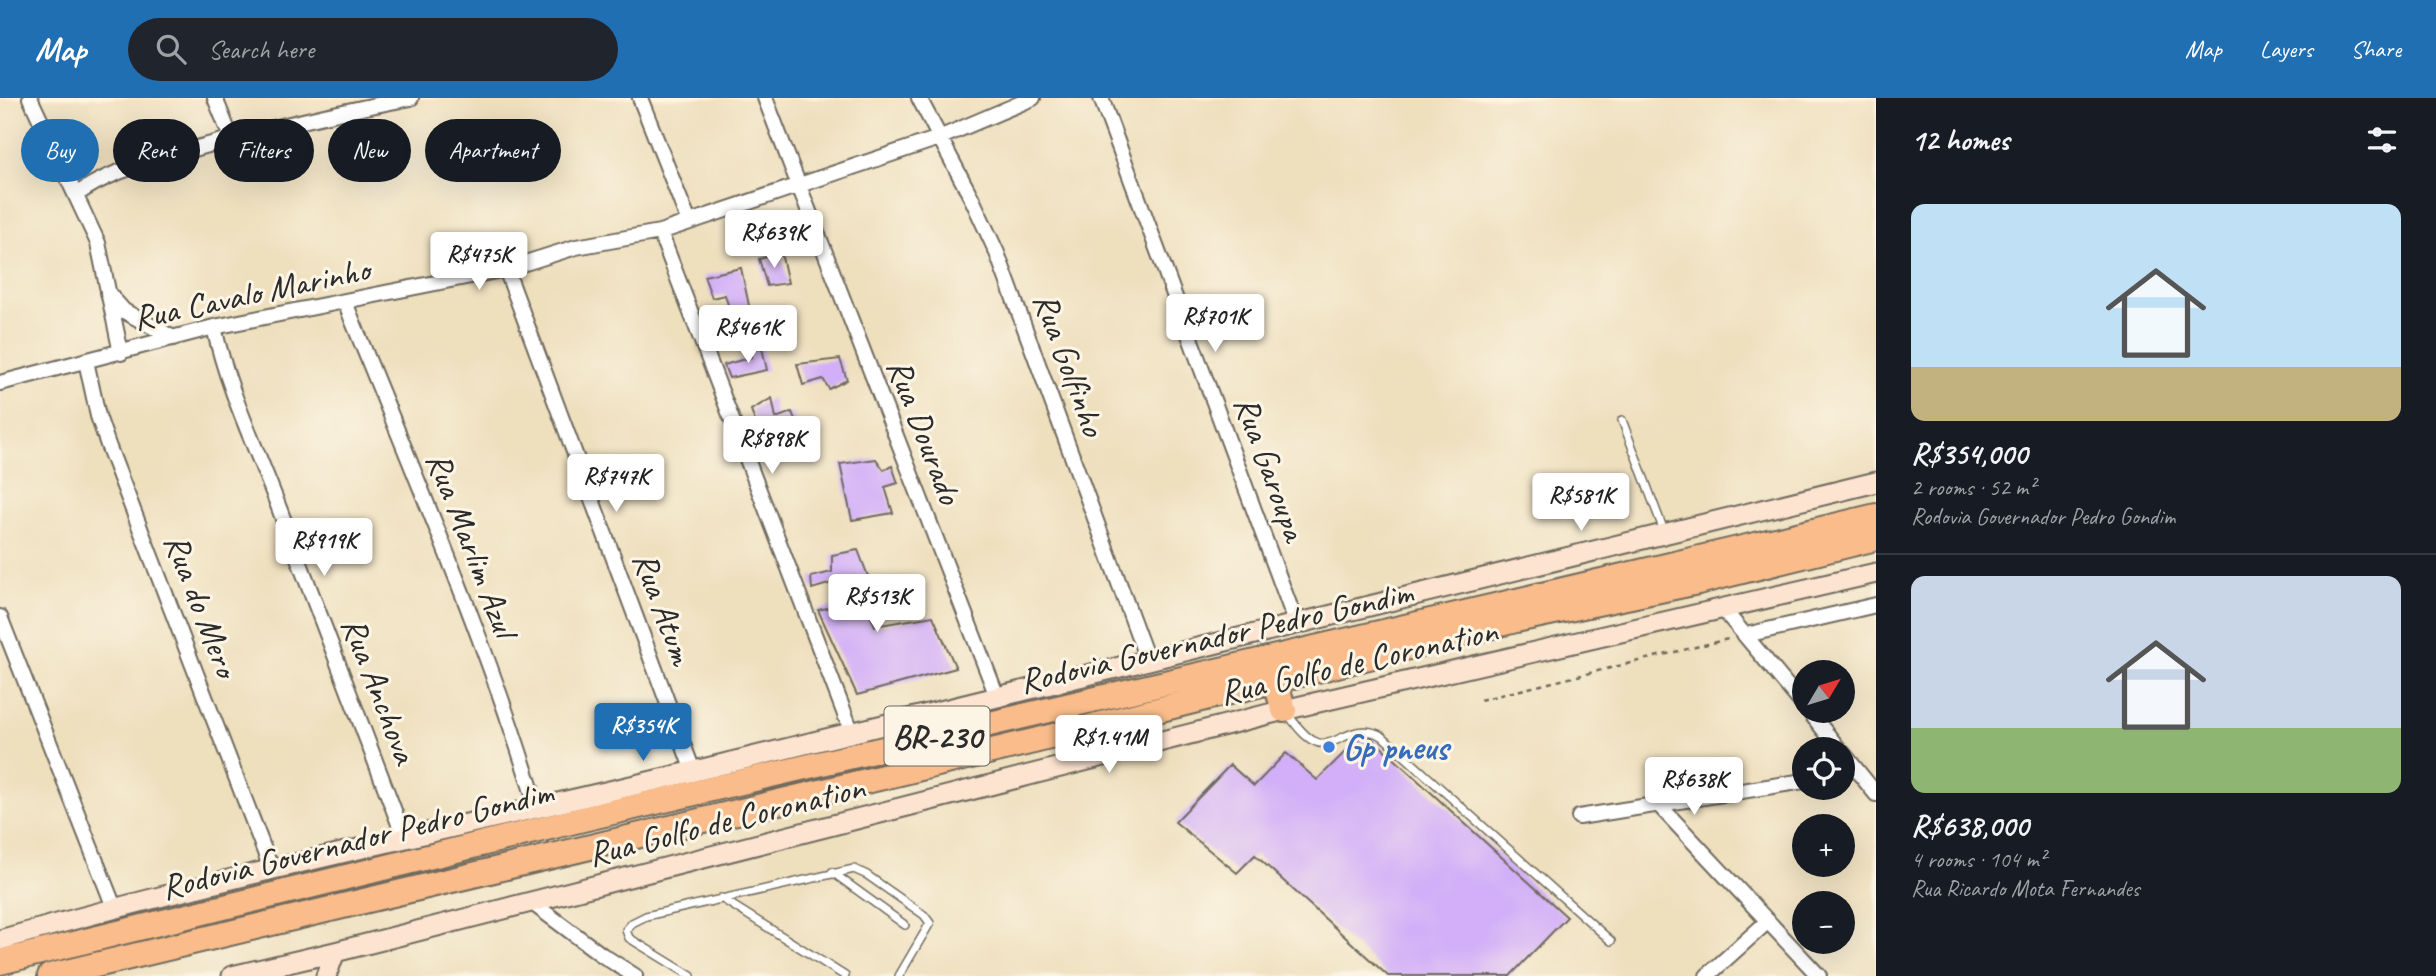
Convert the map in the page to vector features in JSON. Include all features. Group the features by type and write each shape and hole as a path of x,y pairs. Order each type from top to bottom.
{"highway":[{"name":"Rodovia Governador Pedro Gondim","path":"0,962 206,914 581,819 1523,601 1876,516"},
{"name":"Rodovia Governador Pedro Gondim","path":"50,976 1034,741 1516,620 1698,582 1876,538"},
{"path":"1275,681 1284,710"}],"street":[{"path":"30,98 98,243 121,352"},
{"path":"215,98 223,119"},
{"path":"310,119 388,100 411,98"},
{"path":"640,98 689,222"},
{"name":"Rua Dourado","path":"765,98 998,699"},
{"name":"Rua Golfinho","path":"919,98 998,253 1147,659"},
{"name":"Rua Cavalo Marinho","path":"0,383 214,327 506,269 576,247 660,232 939,138 1033,98"},
{"name":"Rua Garoupa","path":"1101,98 1296,622"},
{"path":"76,195 92,183 117,172 214,143"},
{"path":"660,232 852,733"},
{"name":"Rua Atum","path":"506,269 693,771"},
{"path":"107,292 124,311 173,338"},
{"name":"Rua Marlim Azul","path":"345,302 453,573 517,745 537,808"},
{"name":"Rua Anchova","path":"214,327 222,363 244,426 277,502 404,837"},
{"name":"Rua do Mero","path":"86,361 98,416 108,445 271,868"},
{"path":"0,940 114,907 271,868 998,699 1296,622 1876,482"},
{"name":"Rua Golfo de Coronation","path":"232,976 1284,710 1876,573"},
{"path":"1746,635 1876,605"},
{"path":"1723,609 1792,691"},
{"path":"0,617 114,907"},
{"path":"1818,723 1829,737"},
{"path":"1855,768 1876,794"},
{"path":"1579,817 1792,783"},
{"path":"1659,805 1819,976"},
{"path":"531,902 635,976"},
{"path":"1707,976 1768,921"},
{"path":"326,976 335,952"}],"lane":[{"path":"1622,420 1664,533"},
{"path":"1284,710 1313,741 1325,744 1360,730 1373,731 1382,736 1611,941"},
{"path":"691,976 629,938 626,930 632,923 646,916 854,869 867,875 924,915 930,923 899,976"},
{"path":"832,872 905,925"},
{"path":"721,898 845,976"}],"path":[{"path":"1480,700 1746,635"}],"building":[{"path":"781,253 788,283 767,286 759,259"},
{"path":"741,268 751,315 733,321 725,295 712,298 704,276"},
{"path":"750,348 762,348 767,370 729,378 724,365 752,357"},
{"path":"840,359 847,380 829,389 823,379 803,385 797,364"},
{"path":"772,398 776,418 792,412 801,435 784,435 800,457 768,459 751,410"},
{"path":"876,459 884,470 892,466 898,483 885,487 893,513 852,520 840,464"},
{"path":"858,550 876,597 864,600 875,626 933,616 956,668 857,695 818,610 841,605 835,582 812,589 811,577 832,572 832,555"},
{"path":"1365,732 1567,917 1510,976 1388,976 1255,855 1237,873 1175,822 1230,765 1254,786 1286,753 1317,780"}],"place":[{"name":"Gp pneus","path":"1329,747"}]}
